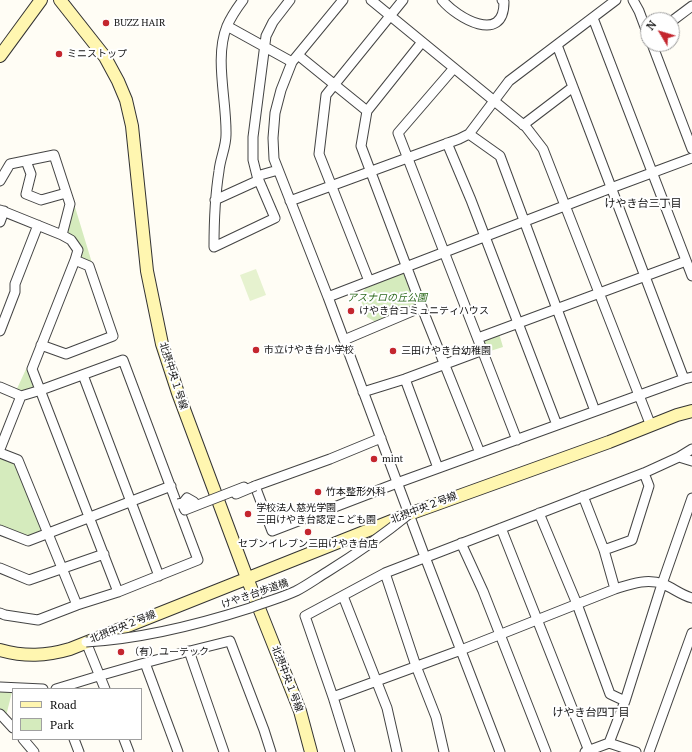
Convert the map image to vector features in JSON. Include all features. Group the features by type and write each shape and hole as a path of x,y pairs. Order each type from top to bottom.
{"street":[{"path":"0,56 41,0"},
{"name":"北摂中央１号線","path":"60,0 105,57 126,100 132,126 147,271 162,344 178,393 247,578 300,711 312,752"},
{"path":"243,0 227,26 222,44 227,137 220,164 216,200 214,247 275,218 258,178 253,160 252,137 266,36 273,22 290,0"},
{"path":"343,0 295,58 281,90 275,113 274,160 328,297 397,483 500,752"},
{"path":"371,0 523,124 543,149 651,426"},
{"path":"369,282 319,154 326,95 403,0"},
{"path":"442,0 466,19 479,25 494,24 501,18 504,9 504,2 502,0"},
{"path":"290,201 408,158 468,134 509,80 616,0"},
{"path":"633,0 640,14"},
{"path":"680,15 692,6"},
{"path":"593,18 692,276"},
{"path":"227,26 264,47 295,58 334,85 366,111"},
{"path":"422,42 366,111 361,146 422,307 480,453"},
{"path":"255,486 272,531 397,483 688,378 645,276 557,45"},
{"path":"655,52 692,150"},
{"path":"454,68 398,133 517,440"},
{"path":"523,124 573,86"},
{"path":"468,134 500,156 595,411"},
{"path":"447,143 485,237 557,425"},
{"path":"0,181 10,164 54,155 70,204 62,235"},
{"path":"328,297 692,158"},
{"path":"26,161 32,174 26,194 41,200 66,193"},
{"path":"216,200 258,178 278,170"},
{"path":"0,222 2,210 62,235 71,240 78,250 32,369 118,592"},
{"path":"0,331 15,292 15,284 38,225"},
{"path":"41,345 66,354 114,336 89,266 75,260"},
{"path":"478,338 686,261"},
{"path":"344,340 422,307"},
{"path":"363,392 445,365 483,350"},
{"path":"0,387 21,396 123,360 198,560 118,592 77,605 38,620 0,613"},
{"path":"83,375 159,576"},
{"path":"405,379 438,468"},
{"path":"0,449 21,396"},
{"name":"北摂中央２号線","path":"0,650 39,656 52,654 86,642 409,514 609,442 677,415 692,411"},
{"path":"178,504 187,498 194,502 184,508 185,510 244,487 244,489 236,492 236,494 330,459 381,438"},
{"path":"350,752 305,616 385,573 583,496 644,474 692,449"},
{"path":"0,453 18,460 77,605"},
{"path":"679,456 692,461"},
{"path":"604,550 632,540 649,486 644,474"},
{"path":"0,530 28,541 171,486"},
{"path":"583,496 604,550 616,589"},
{"path":"609,743 625,701 662,584 692,498"},
{"path":"539,513 577,604 610,694 625,701"},
{"name":"けやき台歩道橋","path":"86,642 111,640 178,628 221,617 282,597 296,591 353,556 378,539 409,514"},
{"path":"501,528 538,619 587,751 609,743 636,752"},
{"path":"461,543 500,634 546,752"},
{"path":"0,568 28,580 104,554"},
{"path":"385,573 416,666 436,717 444,752"},
{"path":"333,697 461,650 616,589 644,582 662,584 682,595 692,598"},
{"path":"343,596 387,708 396,752"},
{"path":"649,752 692,633"},
{"path":"59,688 100,675 230,641 264,730 270,752"},
{"path":"86,642 105,688"},
{"path":"189,651 224,752"},
{"path":"145,664 178,752"},
{"path":"0,687 22,688"},
{"path":"0,714 12,727"},
{"path":"24,740 34,752"},
{"path":"74,740 79,752"},
{"path":"124,740 129,752"}],"green space":[{"path":"72,204 75,207 92,263 90,264 78,260 64,234"},
{"name":"アスナロの丘公園","path":"407,267 422,307 379,324 367,317 360,298 369,281"},
{"path":"256,269 266,295 250,301 240,275"},
{"path":"498,330 503,347 484,353 483,336"},
{"path":"27,367 32,369 41,390 15,393"},
{"path":"0,453 18,460 48,534 28,541 0,530"},
{"path":"0,687 13,688 5,720 0,714"}],"place":[{"name":"BUZZ HAIR","path":"106,23"},
{"name":"ミニストップ","path":"59,54"},
{"name":"けやき台コミュニティハウス","path":"351,311"},
{"name":"市立けやき台小学校","path":"256,350"},
{"name":"三田けやき台幼稚園","path":"393,351"},
{"name":"mint","path":"374,459"},
{"name":"竹本整形外科","path":"318,492"},
{"name":"学校法人慈光学園 三田けやき台認定こども園","path":"248,514"},
{"name":"セブンイレブン三田けやき台店","path":"308,532"},
{"name":"（有）ユーテック","path":"121,652"}],"district":[{"name":"けやき台三丁目","path":"643,204"},
{"name":"けやき台四丁目","path":"591,713"}]}
